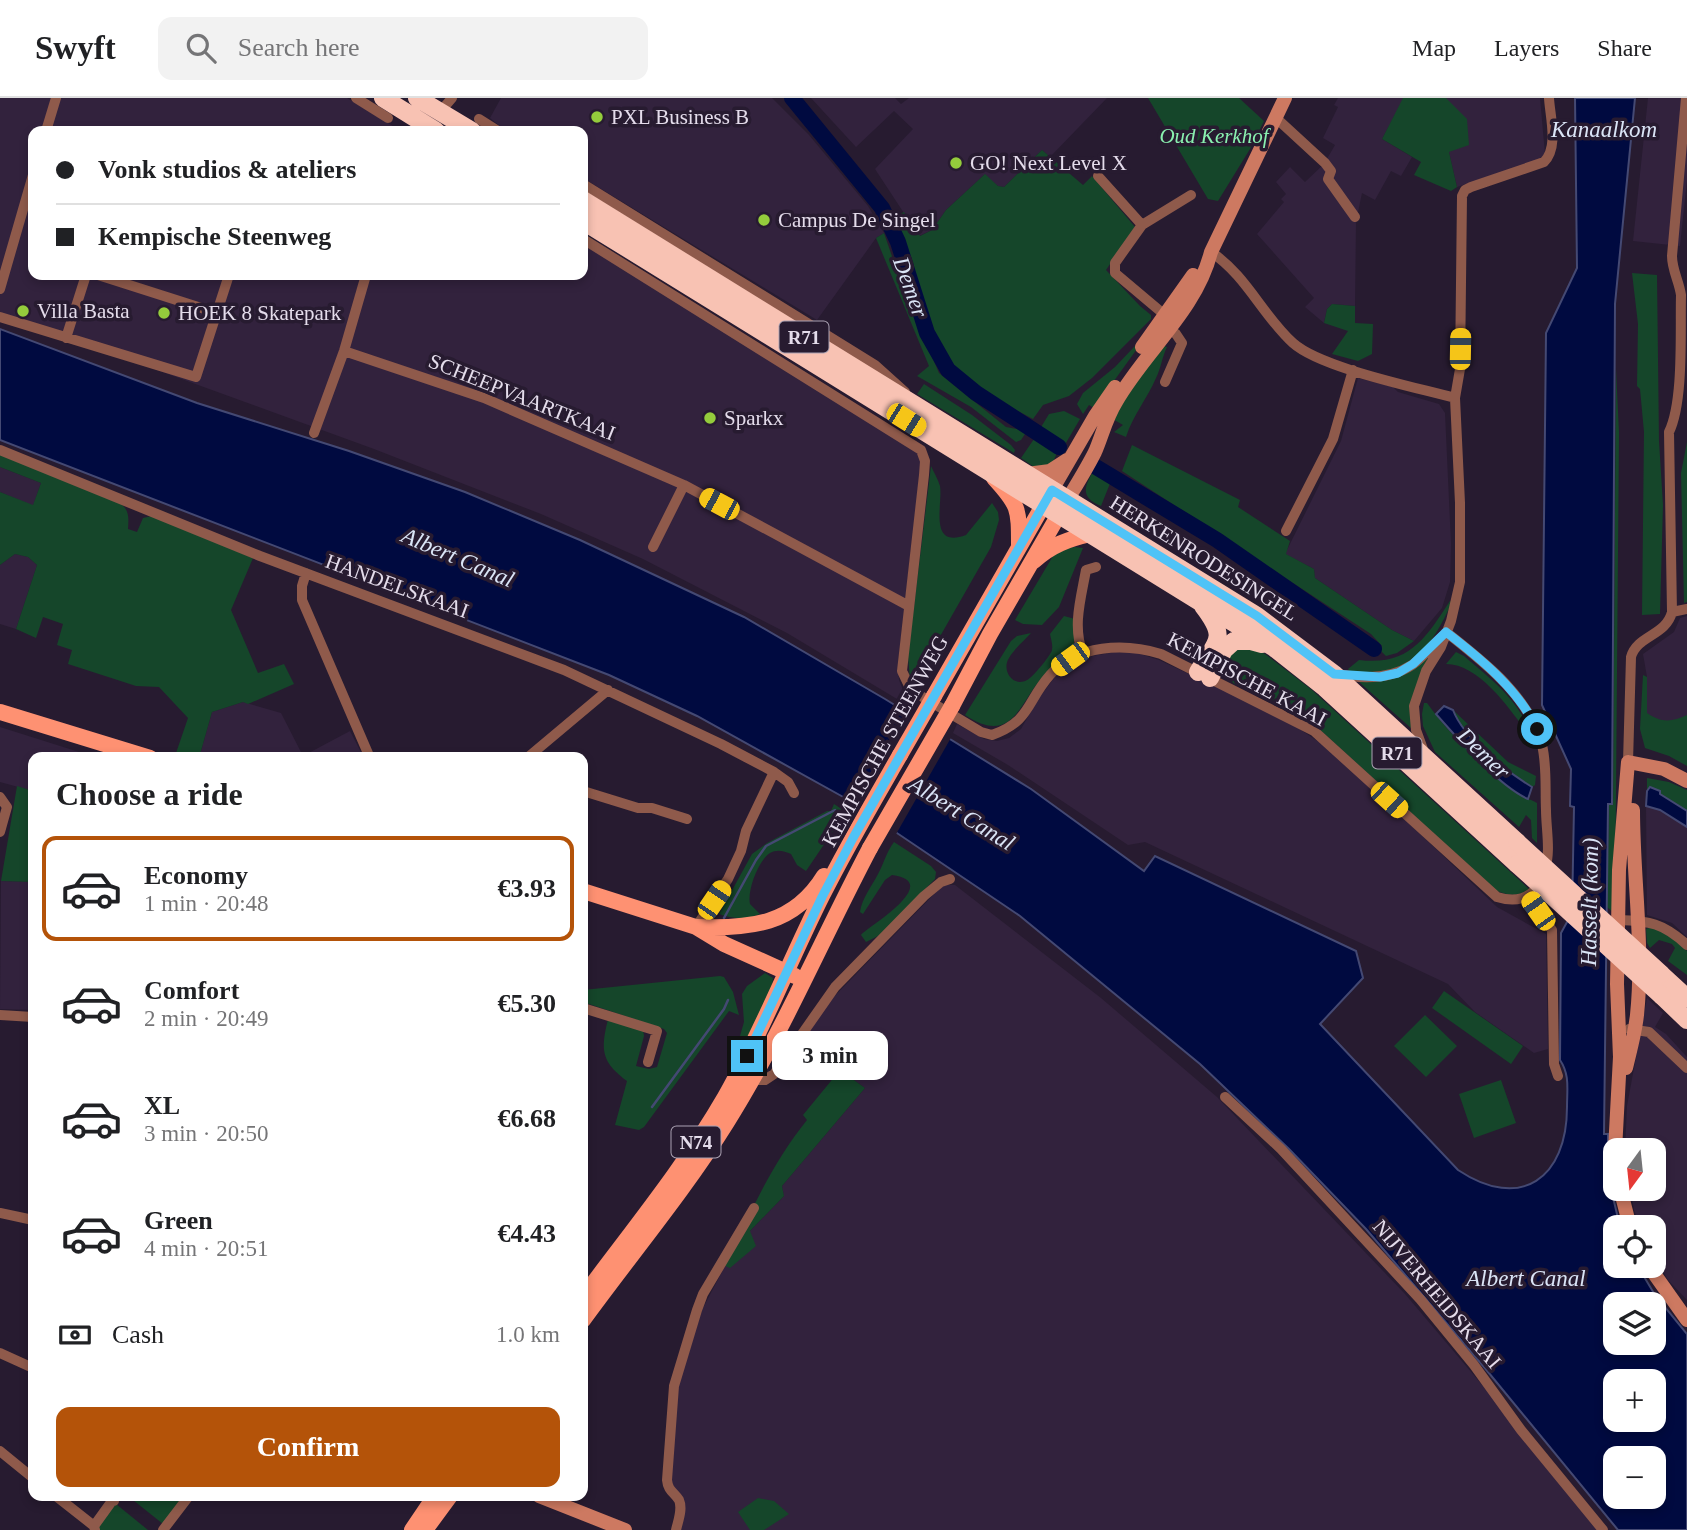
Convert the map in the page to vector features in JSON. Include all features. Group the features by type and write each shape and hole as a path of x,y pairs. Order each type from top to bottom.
{"highway":[{"path":"383,98 433,125 475,125"},
{"path":"417,98 433,125"},
{"name":"R71","path":"588,203 1027,474 1055,502"},
{"name":"R71","path":"588,224 988,471 1055,502"},
{"name":"HERKENRODESINGEL","path":"1055,502 1090,534 1273,647 1325,688 1685,1014"},
{"name":"HERKENRODESINGEL","path":"1055,502 1257,616 1334,674 1661,974 1685,1014"},
{"path":"1199,600 1212,618 1218,640 1204,675"},
{"path":"1204,675 1234,641 1251,641 1273,647"}],"main road":[{"path":"988,471 1009,494 1018,511 1019,548"},
{"name":"KEMPISCHE STEENWEG","path":"588,1313 674,1199 727,1122 786,972 853,838 1019,548 1055,502"},
{"name":"KEMPISCHE STEENWEG","path":"588,1290 769,1048 870,848 1028,567 1055,502"},
{"path":"1028,567 1046,550 1067,540 1090,534"},
{"path":"0,712 130,752"},
{"path":"696,927 746,927 764,923 792,911 817,887 835,856 853,838"},
{"path":"588,893 696,927 724,944 804,979"},
{"path":"412,1530 432,1501"},
{"path":"425,1530 446,1501"}],"street":[{"path":"48,126 57,98"},
{"path":"356,98 388,118"},
{"path":"433,125 452,98"},
{"name":"KEMPISCHE STEENWEG","path":"1055,502 1065,463 1103,413 1165,323 1200,264 1211,252 1285,98"},
{"path":"1426,759 1416,730 1414,706 1419,687 1441,647 1458,600 1461,554 1455,398 1460,369 1463,192 1544,162 1552,148 1549,98"},
{"path":"1627,1029 1617,984 1630,667 1633,650 1666,626 1672,611 1670,432 1676,418 1678,396 1681,295 1672,267 1672,256 1686,98"},
{"path":"1275,117 1325,163 1331,171 1328,179 1355,217"},
{"path":"1098,176 1142,225"},
{"path":"588,187 874,365 896,383 913,403"},
{"path":"0,289 28,192"},
{"path":"1165,382 1182,344 1176,334 1115,273 1115,263 1142,225 1191,195"},
{"path":"618,222 639,219"},
{"name":"KEMPISCHE KAAI","path":"588,242 916,446 924,455 902,671 911,691 981,732 992,735 1019,722 1051,673 1070,659 1118,647 1140,648 1161,654 1314,731 1497,897 1512,902 1528,897"},
{"path":"1211,252 1233,270 1293,343 1313,356 1455,398"},
{"path":"66,338 84,280"},
{"path":"114,280 217,313"},
{"path":"0,317 196,377 227,280"},
{"path":"314,433 344,351 365,280"},
{"name":"SCHEEPVAARTKAAI","path":"344,351 484,398 684,485 909,606"},
{"path":"1286,531 1333,439 1353,370"},
{"name":"KEMPISCHE STEENWEG","path":"1055,502 1081,476 1095,453 1103,413"},
{"name":"HANDELSKAAI","path":"0,450 260,556 522,653 608,690 774,772 788,782 794,793"},
{"path":"1027,474 1049,471 1065,463"},
{"path":"653,547 684,485"},
{"path":"1083,654 1077,636 1079,615 1086,570 1096,567"},
{"path":"306,573 302,600 367,752"},
{"path":"1672,611 1687,609"},
{"path":"1334,674 1371,677 1398,673 1413,664 1445,633"},
{"path":"1445,633 1513,692 1528,710 1543,747 1547,864 1540,885 1528,897 1552,930 1554,1065 1558,1076"},
{"path":"534,752 608,690"},
{"path":"1628,767 1664,769 1687,781"},
{"path":"1628,767 1687,786"},
{"path":"1616,1138 1627,1029 1637,1007 1633,780 1628,767"},
{"path":"696,927 728,879 741,851 746,831 774,772"},
{"path":"588,793 687,819"},
{"path":"0,797 7,807 0,832"},
{"path":"745,1077 765,1080 774,1074 835,987 924,896 941,882 950,879"},
{"path":"1618,920 1658,924 1670,930 1687,945"},
{"path":"588,1010 657,1031 648,1062"},
{"path":"0,1015 28,1017"},
{"path":"1627,1029 1649,1032 1687,1068"},
{"path":"769,1048 770,1059 774,1063 783,1062"},
{"name":"NIJVERHEIDSKAAI","path":"1225,1097 1281,1149 1420,1299 1474,1365 1521,1430 1603,1530"},
{"path":"676,1530 681,1507 679,1500 668,1488 667,1480 674,1386 703,1294 754,1208"},
{"path":"0,1213 28,1219"},
{"path":"1656,1278 1687,1320"},
{"path":"0,1353 28,1366"},
{"path":"0,1451 28,1474"},
{"path":"63,1501 94,1528 112,1501 114,1502"},
{"path":"163,1530 185,1501"},
{"path":"551,1501 617,1528"}],"shaded area":[{"path":"0,98 347,98 393,126 28,126 28,280 588,280 588,244 917,450 921,462 898,663 899,680 903,690 911,697 907,705 787,633 643,559 541,514 374,449 0,313"},
{"name":"Campus De Singel","path":"501,98 772,98 809,135 868,206 884,233 876,238 817,320 588,181 588,126 500,126 490,118"},
{"name":"GO! Next Level X","path":"811,98 895,98 901,104 909,98 1107,98 1050,157 1042,150 1004,187 998,186 984,175 946,210 932,230 919,236 875,169 913,129 894,111 856,147"},
{"path":"1338,98 1404,98 1382,139 1412,157 1401,176 1391,171 1375,200 1362,193 1356,222 1355,306 1332,304 1327,309 1324,323 1305,307 1314,298 1257,234 1284,202 1281,199 1286,194 1276,182 1290,167 1305,182 1324,164 1335,145 1323,138 1338,107 1334,105"},
{"path":"1446,98 1540,98 1545,154 1536,162 1457,187 1449,152"},
{"path":"1648,98 1687,98 1687,180 1680,246 1633,241"},
{"path":"1358,378 1393,387 1398,392 1439,404 1445,413 1451,544 1450,582 1442,608 1414,641 1392,630 1315,578 1314,569 1285,554 1341,441"},
{"path":"0,467 41,483 33,506 0,492"},
{"path":"15,554 28,557 37,565 16,629 0,624 0,565"},
{"path":"1687,616 1687,747 1647,728 1647,677 1643,654 1674,632 1680,618"},
{"path":"1116,652 1137,653 1159,660 1292,724 1350,767 1497,907 1546,934 1548,1049 1534,1053 1475,1012 1448,984 1145,842 1128,845 1008,765 953,733 957,724 984,739 997,741 1009,738 1021,729 1038,699 1055,677 1071,665 1092,656"},
{"path":"243,702 281,713 301,752 201,752 212,712"},
{"path":"0,727 79,752 28,752 28,790 0,782"},
{"path":"350,731 361,752 311,752"},
{"path":"1646,806 1660,810 1687,827 1687,937 1672,923 1647,915"},
{"path":"1,881 28,882 28,1010 0,1009"},
{"path":"943,885 955,885 1101,998 1217,1097 1405,1294 1605,1530 680,1530 683,1508 671,1485 678,1387 702,1310 725,1266 750,1231 784,1196 782,1186 865,1088 840,1070 805,1036 819,1012"},
{"path":"1647,998 1663,1013 1655,1027 1666,1034 1687,1057 1687,1300 1666,1277 1666,1215 1636,1215 1632,1201 1666,1201 1666,1138 1626,1138 1627,1106"}],"green space":[{"name":"Oud Kerkhof","path":"1148,98 1239,98 1264,121 1218,201 1208,199"},
{"path":"1403,98 1446,98 1467,119 1469,145 1449,152 1457,187 1451,191 1414,175 1421,162 1382,139"},
{"path":"1042,150 1083,185 1092,176 1135,227 1106,270 1151,315 1151,319 1092,378 1069,396 1043,405 1033,419 994,399 956,371 931,331 921,308 891,218 904,212 920,236 932,230 946,210 985,174 998,186 1004,187"},
{"path":"884,233 905,294 939,373 1006,427 1027,431 1021,440 1016,442 971,407 917,376 929,366 876,238"},
{"path":"1632,273 1657,275 1659,441 1663,505 1660,614 1642,615 1644,432 1640,389 1637,386 1638,324"},
{"path":"1332,304 1355,306 1355,323 1373,324 1372,354 1358,361 1332,354 1348,331 1324,323 1327,309"},
{"path":"1152,328 1096,406 1094,408 1089,405 1083,414 1077,404 1083,393 1115,367"},
{"path":"1159,345 1167,347 1159,370 1126,437 1114,432 1123,425 1111,418"},
{"path":"1616,368 1619,433 1615,914 1607,907 1609,804 1613,804"},
{"path":"924,384 972,415 1011,445 1014,453 917,394"},
{"path":"1064,411 1080,419 1063,448 1038,432 1049,414"},
{"path":"1034,439 1040,440 1057,453 1052,464 1034,467 1021,458"},
{"path":"1687,442 1687,602 1684,603 1681,473"},
{"path":"1132,445 1240,500 1238,507 1290,541 1286,554 1314,569 1315,578 1392,630 1414,641 1397,653 1386,656 1380,650 1382,646 1371,634 1122,471"},
{"path":"0,454 116,500 127,512 128,529 137,532 143,518 152,516 253,558 231,610 258,673 284,664 294,684 248,704 243,702 212,712 201,752 176,752 188,718 159,687 136,686 68,664 72,650 57,645 63,624 43,617 36,638 16,629 37,565 28,557 15,554 0,565 0,492 33,505 41,483 0,467"},
{"path":"931,466 940,486 940,522 946,536 954,538 966,535 992,503 998,512 999,520 991,547 922,668 920,682 916,688 910,680 908,656"},
{"path":"1094,470 1111,481 1101,506 1090,499 1086,491"},
{"path":"1083,548 1059,607 1042,625 1023,624 1015,620 1053,556 1061,549"},
{"path":"1450,601 1452,602 1435,635 1415,657 1388,670 1351,673 1348,669 1359,660 1391,659 1414,647"},
{"path":"1064,616 1075,619 1076,653 1048,671 1014,716 1006,723 995,726 982,724 965,715 1011,641 1017,636 1031,633 1009,658 1007,672 1017,682 1027,680 1033,675 1051,653 1050,634"},
{"path":"1249,646 1265,654 1312,690 1530,890 1514,895 1497,891 1317,727 1279,704 1233,683 1224,667 1228,652"},
{"path":"1456,652 1502,689 1530,730 1527,732 1502,699 1481,679 1470,671 1446,664"},
{"path":"1428,658 1412,699 1412,729 1358,681"},
{"path":"1643,675 1647,677 1647,713 1657,719 1667,720 1687,715 1687,766 1669,756 1645,748 1640,729"},
{"path":"1424,703 1427,703 1447,729 1483,765 1522,796 1537,803 1537,843 1532,838 1531,820 1526,815 1519,827 1435,752 1423,726"},
{"path":"1453,710 1508,762 1536,776 1535,785 1532,787 1498,763 1476,743 1458,721"},
{"path":"1647,778 1669,782 1687,790 1687,811 1650,787 1647,791"},
{"path":"17,786 28,789 28,882 1,881"},
{"path":"834,804 846,812 806,871 797,865 791,854 780,851 770,853 758,869 750,892 750,904 760,914 739,918 719,914 752,854 767,843 831,811"},
{"path":"894,842 931,866 936,872 935,879 880,935 866,942 861,935 898,906 910,887 906,879 892,875 885,880 863,914 860,912"},
{"path":"1651,927 1663,930 1687,951 1687,975 1668,961 1675,948 1672,944 1659,940 1650,948 1646,929"},
{"path":"765,973 773,978 772,988 729,1074 744,1022 742,994 747,986"},
{"path":"720,976 724,977 733,992 739,1015 729,1011 644,1127 639,1130 615,1125 627,1081 607,1061 604,1039 608,1019 643,1029 644,1036 636,1066 649,1069 657,1067 667,1033 664,1029 588,1004 588,989"},
{"path":"1444,991 1523,1046 1511,1064 1432,1008"},
{"path":"1425,1015 1457,1046 1426,1077 1394,1046"},
{"path":"840,1070 865,1088 782,1186 784,1196 750,1231 756,1246 730,1268 725,1266 772,1172 807,1120 803,1115"},
{"path":"1501,1080 1516,1123 1474,1138 1459,1094"},
{"path":"758,1498 774,1501 789,1514 764,1530 750,1530 738,1512"},
{"path":"134,1501 181,1501 163,1524"},
{"path":"116,1504 148,1530 100,1530 98,1526"}],"water":[{"name":"Albert Canal","path":"1575,98 1635,98 1615,304 1612,804 1608,804 1604,1134 1608,1134 1608,1138 1603,1138 1603,1201 1614,1201 1617,1215 1603,1215 1603,1278 1645,1278 1653,1292 1603,1292 1603,1355 1666,1355 1666,1308 1687,1334 1687,1530 1618,1530 1366,1229 1289,1149 1200,1064 1020,916 845,798 697,716 609,675 0,440 0,329 197,403 349,451 465,492 580,540 744,617 885,699 1031,789 1144,871 1155,856 1356,951 1363,978 1320,1024 1458,1170 1481,1182 1502,1188 1520,1187 1536,1181 1549,1169 1559,1153 1565,1132 1567,1107 1567,1077 1560,1060 1561,933 1572,913 1574,807 1570,806 1571,769 1542,705 1546,333 1577,268"},
{"path":"1444,706 1453,710 1458,721 1476,743 1532,787 1528,799 1504,784 1479,761 1436,714"},
{"path":"1650,787 1687,811 1687,827 1660,810 1646,806 1647,791"}],"pier":[{"path":"907,708 952,736 895,836 851,807"}],"waterway":[{"name":"Demer","path":"792,98 882,208 898,242 927,333 948,370 976,393 1059,447"},
{"name":"Demer","path":"1096,467 1217,540 1374,649"},
{"path":"724,918 766,846 835,810"},
{"path":"652,1107 728,1000"}],"place":[{"name":"PXL Business B","path":"597,117"},
{"name":"GO! Next Level X","path":"956,163"},
{"name":"Campus De Singel","path":"764,220"},
{"name":"Villa Basta","path":"23,311"},
{"name":"HOEK 8 Skatepark","path":"164,313"},
{"name":"Sparkx","path":"710,418"}],"route":[{"path":"747,1056 853,838 1052,490 1257,616 1334,674 1380,677 1398,673 1413,664 1446,632 1513,692 1528,710 1537,729"}],"water label":[{"name":"Kanaalkom","path":"1604,129"},
{"name":"Hasselt (kom)","path":"1589,902"}]}
